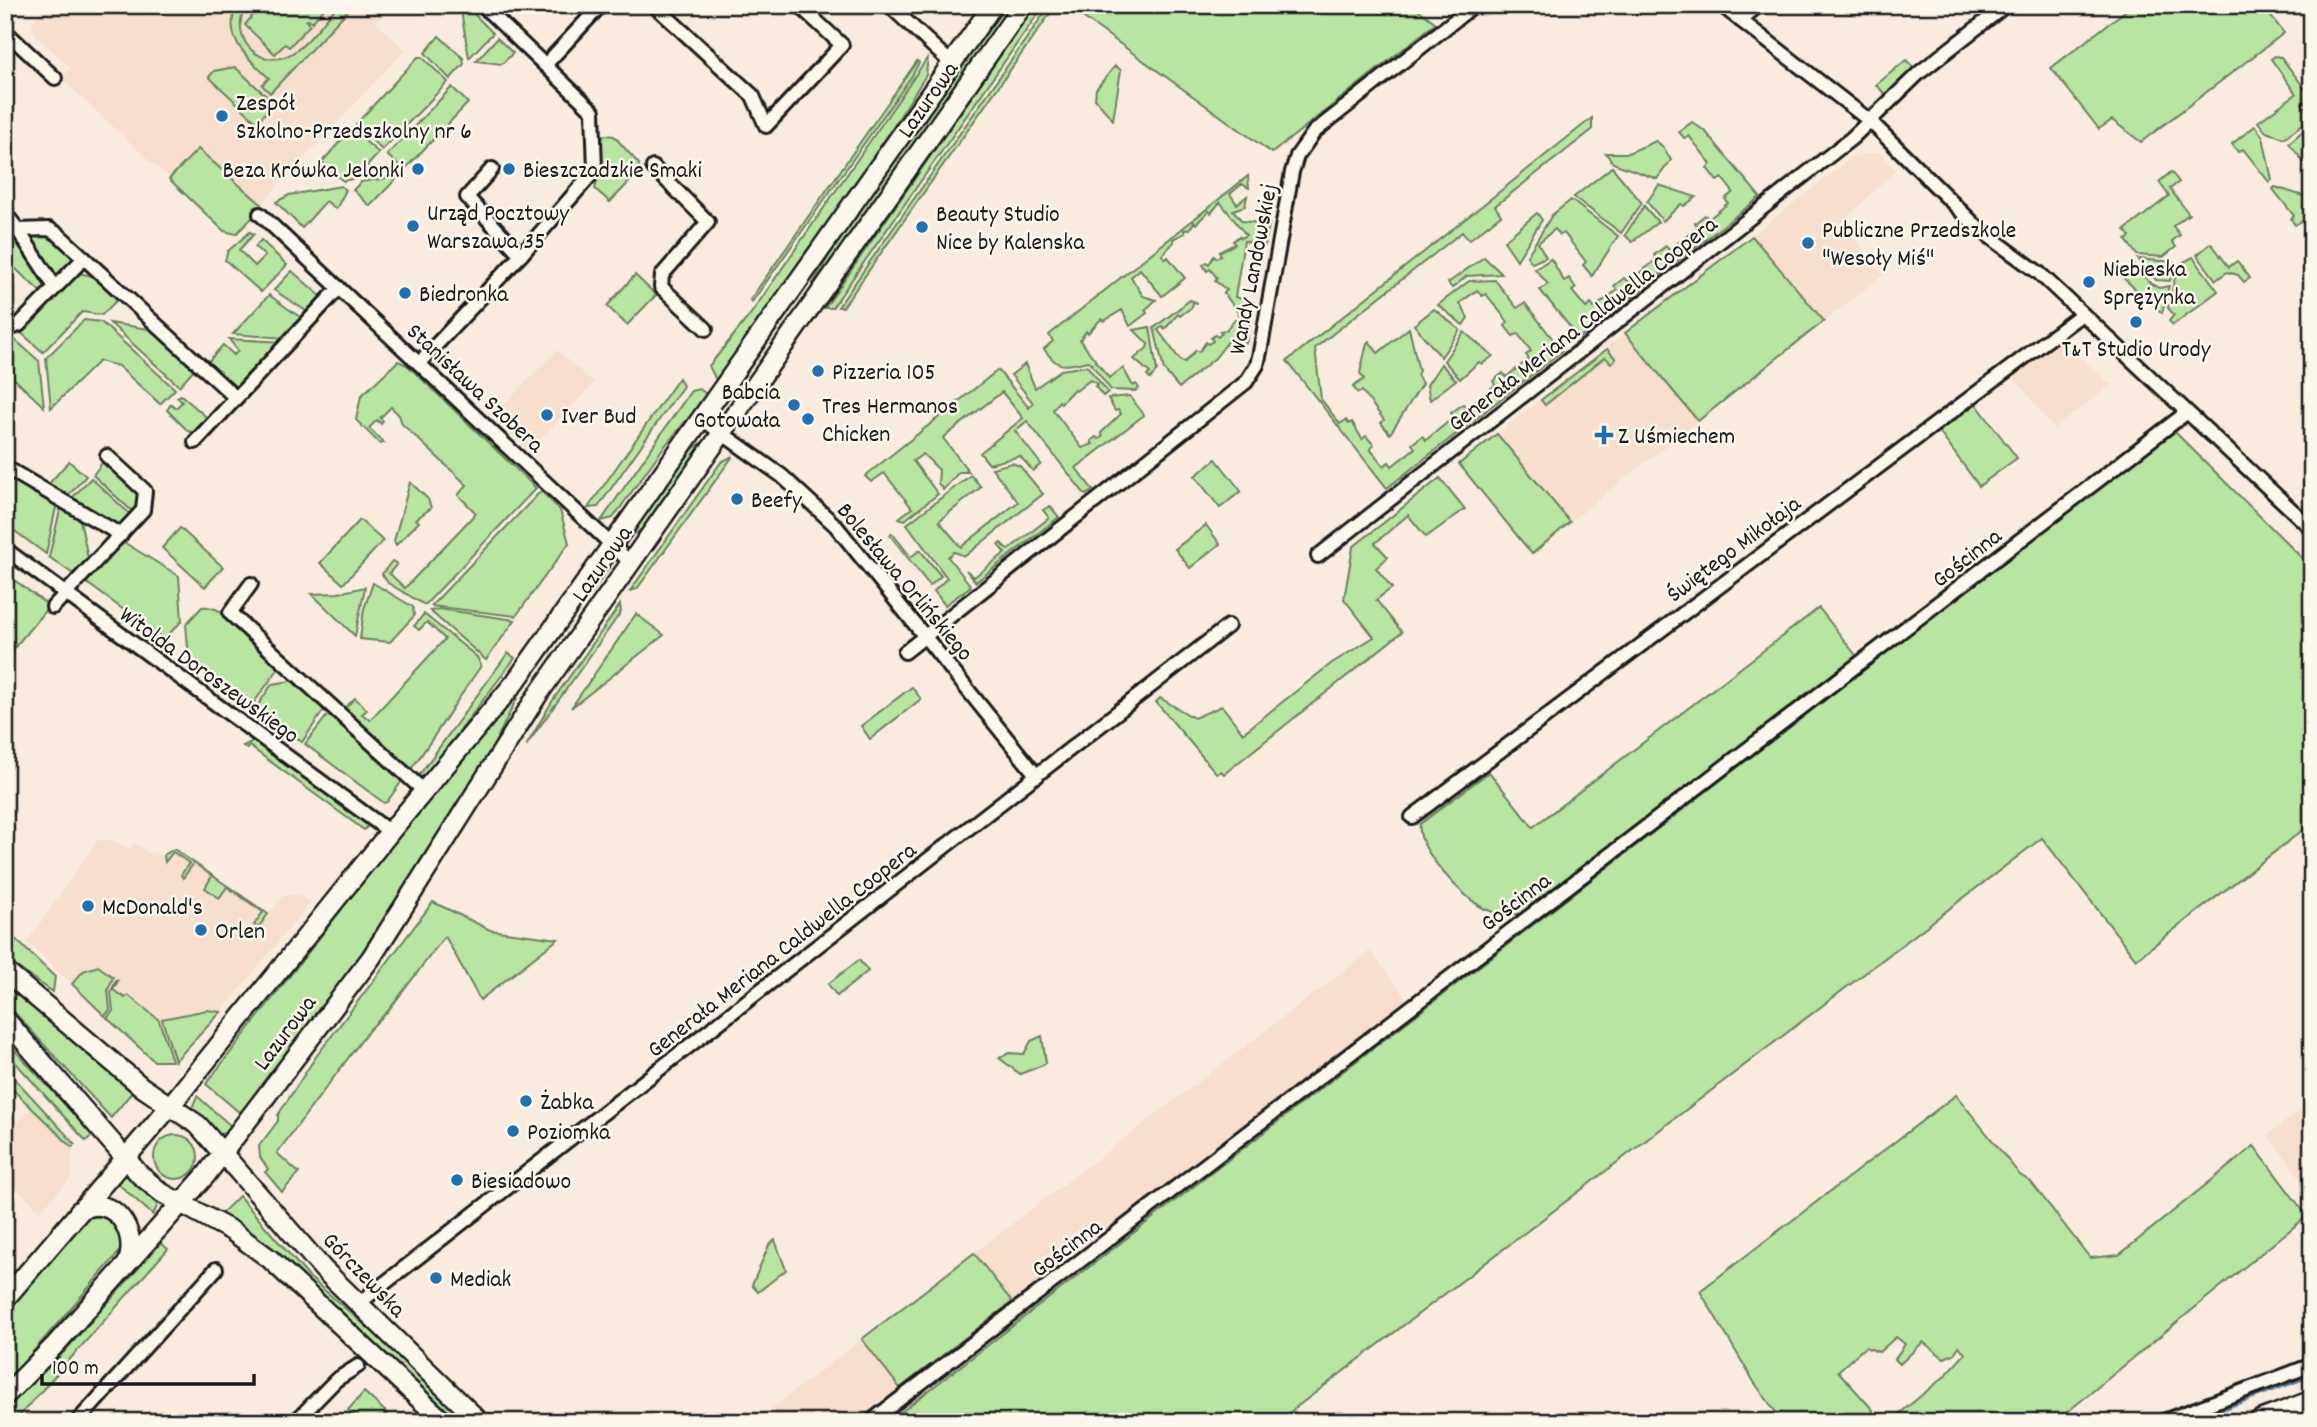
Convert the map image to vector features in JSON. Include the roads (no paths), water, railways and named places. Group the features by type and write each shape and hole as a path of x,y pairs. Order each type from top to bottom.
{"highway":[{"path":"2262,1422 2312,1403"}],"main road":[{"name":"Lazurowa","path":"125,1157 171,1105 390,832 516,681 993,5"},
{"name":"Lazurowa","path":"181,1204 371,958 537,696 1023,5"},
{"path":"5,971 142,1087 171,1105"},
{"path":"5,1019 125,1157 5,1299"},
{"name":"Górczewska","path":"171,1105 198,1125 323,1269 480,1422"},
{"name":"Górczewska","path":"125,1157 162,1193 232,1231 270,1259 444,1422"},
{"path":"5,1396 181,1204"},
{"path":"79,1210 103,1206 122,1219 130,1236 128,1263"}],"street":[{"path":"545,65 601,5"},
{"path":"654,5 753,96 766,126 842,45 799,5"},
{"path":"890,5 952,64"},
{"name":"Wandy Landowskiej","path":"905,652 1246,382 1257,365 1260,352 1297,156 1314,132 1474,5"},
{"path":"1721,5 1870,121 1979,228 2039,273 2312,530"},
{"path":"1740,20 1759,5"},
{"name":"Generała Meriana Caldwella Coopera","path":"1318,556 1842,146 1933,62 2006,5"},
{"path":"419,363 521,255 595,170 593,111 486,7"},
{"path":"5,32 55,78"},
{"path":"653,167 708,222 662,275 660,287 706,328"},
{"path":"492,169 467,197 521,255"},
{"path":"5,213 55,287"},
{"name":"Stanisława Szobera","path":"260,214 631,563"},
{"path":"18,230 49,229 236,398"},
{"path":"5,323 15,328 84,258"},
{"path":"195,442 339,288"},
{"name":"Świętego Mikołaja","path":"1412,817 2082,314"},
{"name":"Gościnna","path":"870,1422 2186,413"},
{"name":"Bolesława Orlińskiego","path":"702,419 782,476 815,505 854,547 1037,776"},
{"path":"53,607 143,510 145,491 107,456"},
{"path":"5,467 121,535"},
{"name":"Witolda Doroszewskiego","path":"5,549 390,832"},
{"path":"251,584 230,613 425,792"},
{"name":"Generała Meriana Caldwella Coopera","path":"358,1304 1228,626"},
{"path":"77,1422 216,1269"},
{"path":"2161,1422 2312,1365"},
{"path":"295,1422 336,1380 358,1366"}],"waterway":[{"path":"2186,1422 2312,1375"}],"place":[{"name":"Zespół Szkolno-Przedszkolny nr 6","path":"222,116"},
{"name":"Beza Krówka Jelonki","path":"418,169"},
{"name":"Bieszczadzkie Smaki","path":"509,169"},
{"name":"Urząd Pocztowy Warszawa 35","path":"413,226"},
{"name":"Beauty Studio Nice by Kalenska","path":"922,227"},
{"name":"Publiczne Przedszkole \"Wesoły Miś\"","path":"1808,243"},
{"name":"Niebieska Sprężynka","path":"2089,282"},
{"name":"Biedronka","path":"405,293"},
{"name":"T&T Studio Urody","path":"2136,322"},
{"name":"Pizzeria 105","path":"818,371"},
{"name":"Babcia Gotowała","path":"794,405"},
{"name":"Iver Bud","path":"547,415"},
{"name":"Tres Hermanos Chicken","path":"808,419"},
{"name":"Z Uśmiechem","path":"1604,435"},
{"name":"Beefy","path":"737,499"},
{"name":"McDonald's","path":"88,906"},
{"name":"Orlen","path":"201,930"},
{"name":"Żabka","path":"526,1101"},
{"name":"Poziomka","path":"513,1131"},
{"name":"Biesiadowo","path":"457,1180"},
{"name":"Mediak","path":"436,1278"}]}
